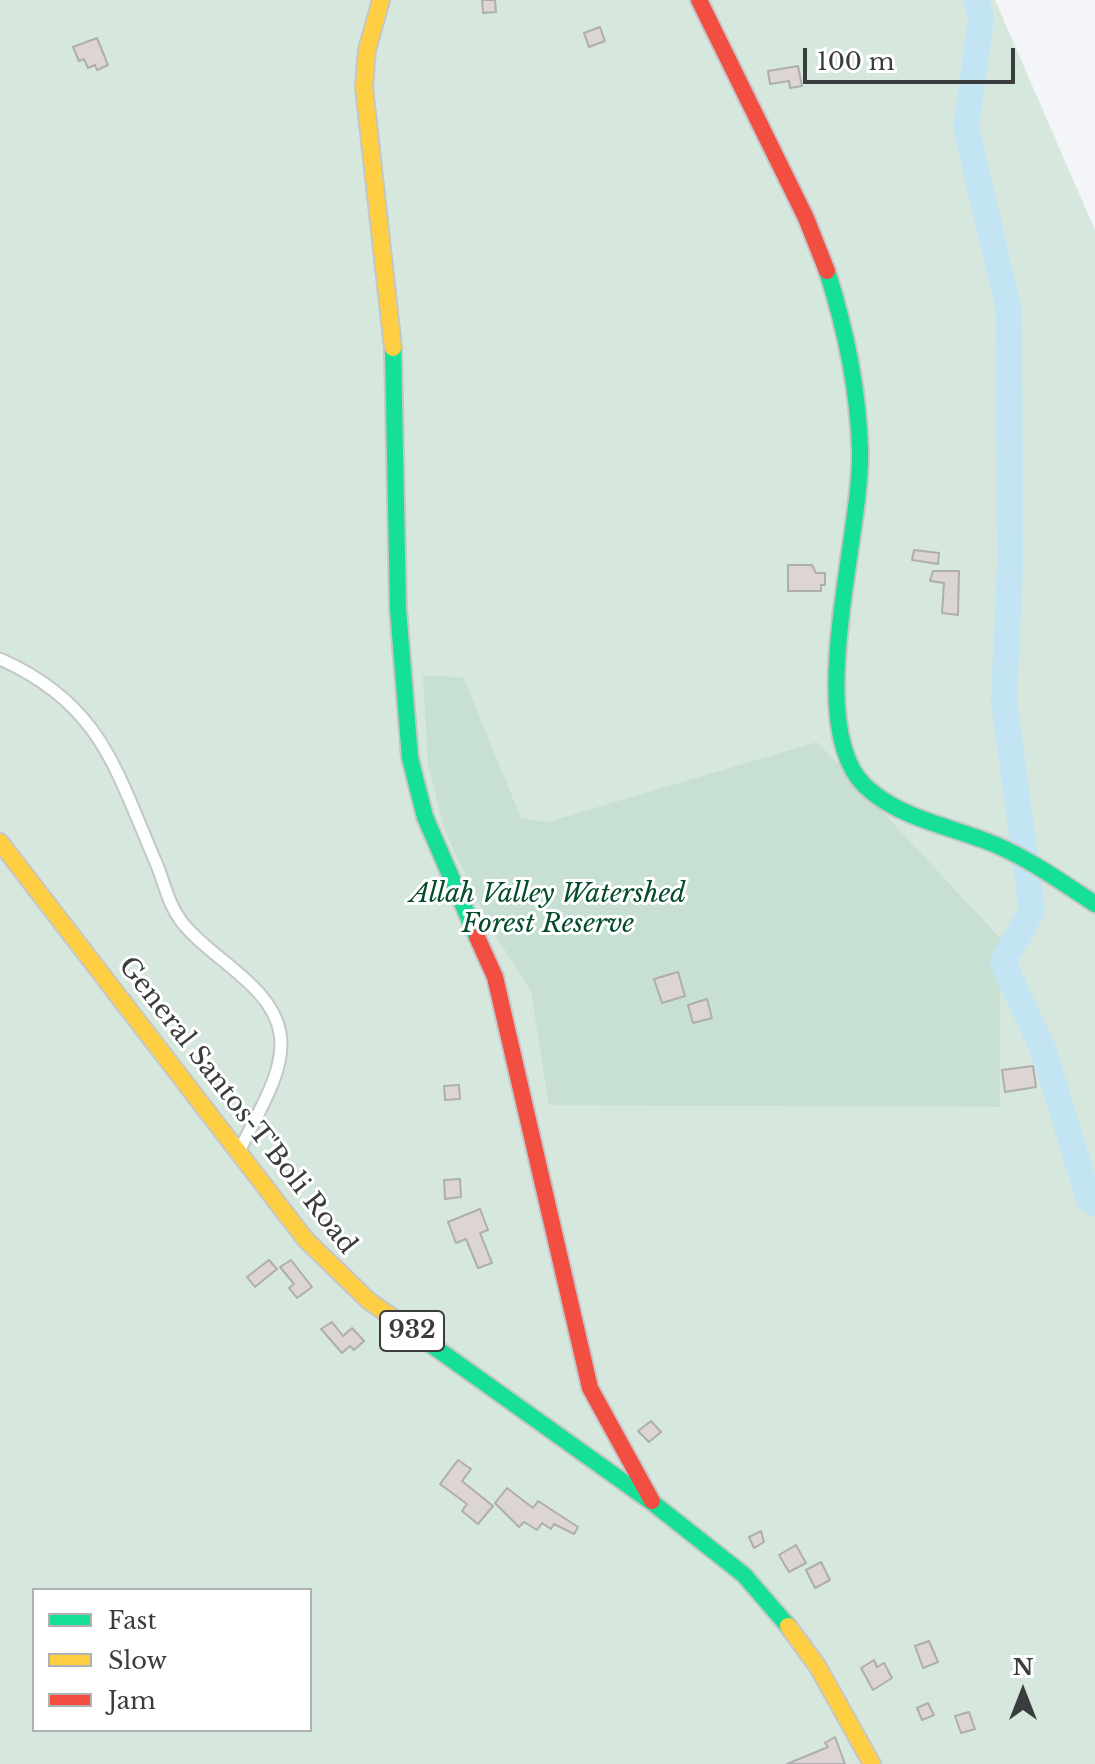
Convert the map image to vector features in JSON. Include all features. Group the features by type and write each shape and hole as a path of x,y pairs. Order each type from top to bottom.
{"street":[{"path":"381,0 367,50 364,87 395,362 398,609 410,758 425,817 495,977 590,1388 653,1503"},
{"path":"699,0 821,253 845,345 860,448 860,486 839,654 841,745 850,767 878,795 913,816 995,845 1095,904"},
{"path":"0,659 59,695 87,718 111,756 170,905 211,954 251,986 275,1013 281,1036 278,1067 239,1152"},
{"name":"General Santos-T'Boli Road","path":"0,842 306,1240 369,1301 653,1503 744,1575 818,1667 872,1764"}],"green space":[{"name":"Allah Valley Watershed Forest Reserve","path":"0,0 995,0 1095,230 1095,1764 0,1764"},
{"path":"423,676 463,677 521,818 548,822 817,742 1000,938 1000,1107 549,1105 531,991 491,928 444,829 428,763"}],"building":[{"path":"482,0 495,0 496,12 483,13"},
{"path":"600,27 605,41 589,47 584,33"},
{"path":"97,38 108,65 97,70 95,65 88,68 84,59 79,61 73,47"},
{"path":"798,66 802,86 790,88 789,81 770,84 768,71"},
{"path":"914,550 939,553 938,564 912,560"},
{"path":"788,565 812,565 816,573 825,573 825,585 821,585 821,591 788,591"},
{"path":"933,571 959,571 958,615 942,613 944,583 930,581"},
{"path":"678,972 685,996 662,1003 654,979"},
{"path":"707,999 712,1018 693,1023 688,1005"},
{"path":"1033,1066 1036,1087 1005,1092 1002,1070"},
{"path":"459,1085 460,1099 445,1100 444,1086"},
{"path":"460,1179 461,1197 445,1199 444,1180"},
{"path":"480,1209 488,1230 480,1233 492,1263 478,1268 466,1239 456,1243 448,1222"},
{"path":"269,1260 277,1269 255,1287 247,1277"},
{"path":"291,1260 312,1287 297,1298 289,1288 294,1284 280,1267"},
{"path":"332,1322 343,1336 352,1328 364,1341 354,1350 350,1346 342,1353 321,1329"},
{"path":"651,1421 661,1432 649,1442 638,1431"},
{"path":"458,1460 471,1469 462,1481 493,1506 478,1524 462,1511 467,1504 440,1484"},
{"path":"507,1488 533,1508 538,1501 578,1527 574,1534 554,1524 551,1529 542,1523 537,1530 524,1522 519,1527 495,1503"},
{"path":"761,1531 764,1542 754,1548 749,1537"},
{"path":"796,1545 806,1563 789,1572 779,1555"},
{"path":"821,1562 830,1580 815,1588 806,1570"},
{"path":"929,1641 938,1662 923,1668 915,1646"},
{"path":"874,1660 877,1667 884,1663 892,1678 873,1690 861,1668"},
{"path":"928,1703 934,1715 922,1720 917,1708"},
{"path":"969,1712 975,1729 961,1733 955,1716"},
{"path":"835,1737 845,1764 787,1764 828,1747 825,1743"}],"waterway":[{"path":"976,0 981,18 966,128 1009,311 1010,567 1004,701 1032,910 1003,962 1044,1052 1089,1199 1095,1203"}],"traffic: fast":[{"path":"827,271 850,358 860,449 837,674 838,719 847,757 865,786 894,807 1009,851 1095,904"},
{"path":"393,348 398,609 410,758 425,817 477,937"},
{"path":"426,1341 653,1503 744,1575 788,1626"}],"traffic: slow":[{"path":"381,0 367,50 364,87 393,348"},
{"path":"0,842 306,1240 369,1301 426,1341"},
{"path":"788,1626 818,1667 872,1764"}],"traffic: jam":[{"path":"699,0 806,218 827,271"},
{"path":"477,937 495,977 590,1388 652,1501"}]}
